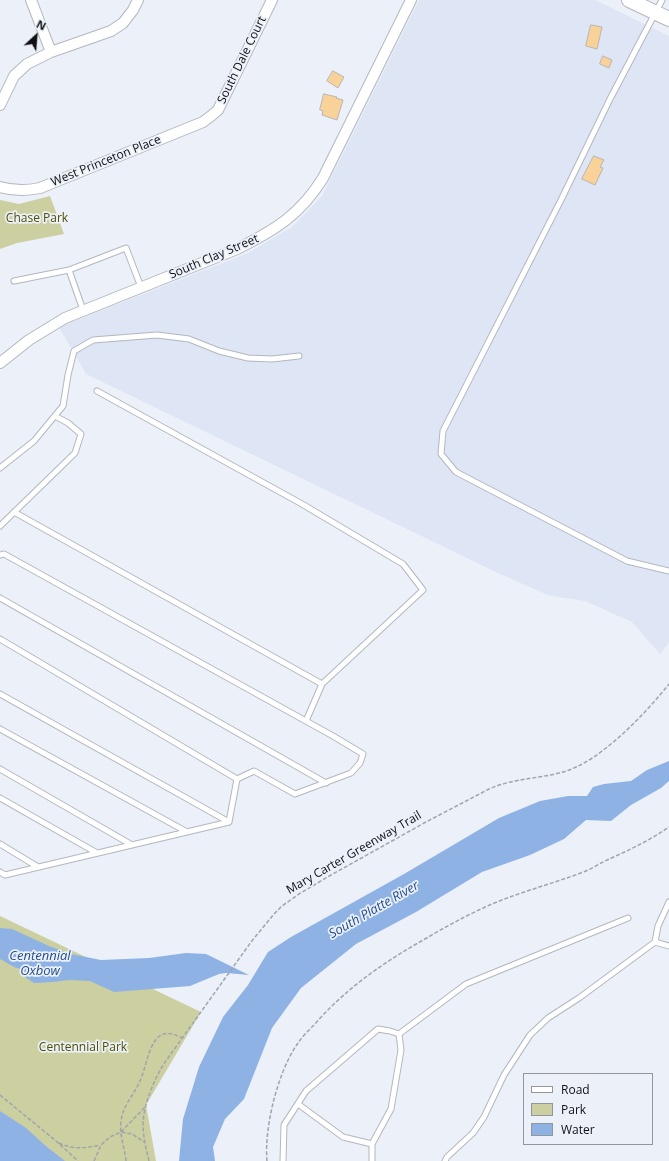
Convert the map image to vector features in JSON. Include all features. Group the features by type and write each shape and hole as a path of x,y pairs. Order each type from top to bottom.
{"main road":[{"path":"629,0 669,19"}],"street":[{"path":"31,0 51,52"},
{"path":"0,105 14,76 27,64 51,52 111,31 123,23 133,10 138,0"},
{"name":"South Dale Court","path":"209,118 218,110 272,0"},
{"name":"South Clay Street","path":"0,362 29,340 65,318 237,249 283,224 304,204 315,190 326,171 411,0"},
{"name":"West Princeton Place","path":"0,187 15,190 40,188 203,122 209,118"}],"lane":[{"path":"662,0 610,99 561,200 443,431 441,454 456,472 627,561 669,571"},
{"path":"14,281 69,270 126,248 141,287"},
{"path":"69,270 83,310"},
{"path":"0,468 34,441 63,406 74,351 93,340 157,335 189,339 219,351 248,358 272,359 299,356"},
{"path":"97,391 302,504 403,564 423,590 322,684 306,721"},
{"path":"0,526 75,453 80,434 68,423 55,416"},
{"path":"14,512 322,684"},
{"path":"0,555 4,554 363,754 360,763 351,773 295,794 254,771 236,779"},
{"path":"0,598 326,783"},
{"path":"0,639 236,779"},
{"path":"0,694 229,822"},
{"path":"0,729 187,832"},
{"path":"0,769 132,845"},
{"path":"229,822 236,779"},
{"path":"0,798 97,853"},
{"path":"0,872 6,875 229,822"},
{"path":"0,844 38,867"},
{"path":"445,1161 447,1157 473,1133 484,1117 504,1075 530,1035 548,1018 579,998 655,942 658,926 669,902"},
{"path":"399,1034 466,984 628,918"},
{"path":"655,942 669,946"},
{"path":"283,1161 284,1125 306,1091 378,1029 390,1030 399,1034"},
{"path":"372,1161 372,1144 392,1109 401,1050 399,1034"},
{"path":"298,1104 342,1137 372,1144"}],"path":[{"name":"Mary Carter Greenway Trail","path":"149,1161 144,1142 143,1124 146,1106 152,1086 163,1065 223,980 274,914 282,906 299,894 426,822 499,784 513,780 564,772 590,760 604,750 635,721 669,684"},
{"path":"267,1161 268,1125 281,1076 291,1055 298,1043 326,1010 351,989 396,955 462,918 516,894 538,888 588,870 654,838 669,827"},
{"path":"126,1161 120,1122 123,1112 140,1081 152,1044 163,1034 176,1034 182,1038"},
{"path":"0,1095 78,1161"},
{"path":"56,1141 80,1148 100,1145 110,1137 121,1132 146,1106"},
{"path":"121,1132 132,1134 144,1142"},
{"path":"94,1161 100,1145"}],"shaded area":[{"path":"419,0 595,0 669,36 669,642 660,654 632,622 585,601 548,595 500,574 86,374 59,327 248,253 292,227 322,196"}],"green space":[{"name":"Chase Park","path":"50,196 64,234 17,243 0,249 0,200 19,204"},
{"name":"Centennial Park","path":"0,916 201,1012 146,1105 156,1161 0,1161"}],"water":[{"name":"South Platte River","path":"669,761 669,781 661,788 631,805 611,821 586,820 564,839 530,855 482,872 416,912 356,944 301,988 272,1028 244,1099 225,1119 213,1147 215,1161 179,1161 183,1119 199,1067 223,1017 248,985 268,952 291,937 404,874 499,818 540,801 568,796 587,796 593,787 604,784 631,781 647,770"},
{"name":"Centennial Oxbow","path":"0,928 12,929 49,946 71,954 101,960 149,958 186,953 206,954 249,975 226,973 219,974 190,986 114,992 90,981 69,980 34,983 25,977 21,969 0,959"},
{"path":"0,1111 26,1128 65,1161 0,1161"}],"building":[{"path":"591,25 602,27 597,49 586,46"},
{"path":"603,56 612,60 609,68 600,64"},
{"path":"333,71 344,77 338,88 327,81"},
{"path":"324,94 343,100 337,120 322,115 323,111 320,110"},
{"path":"594,156 604,160 600,167 603,168 595,185 582,179"}]}
